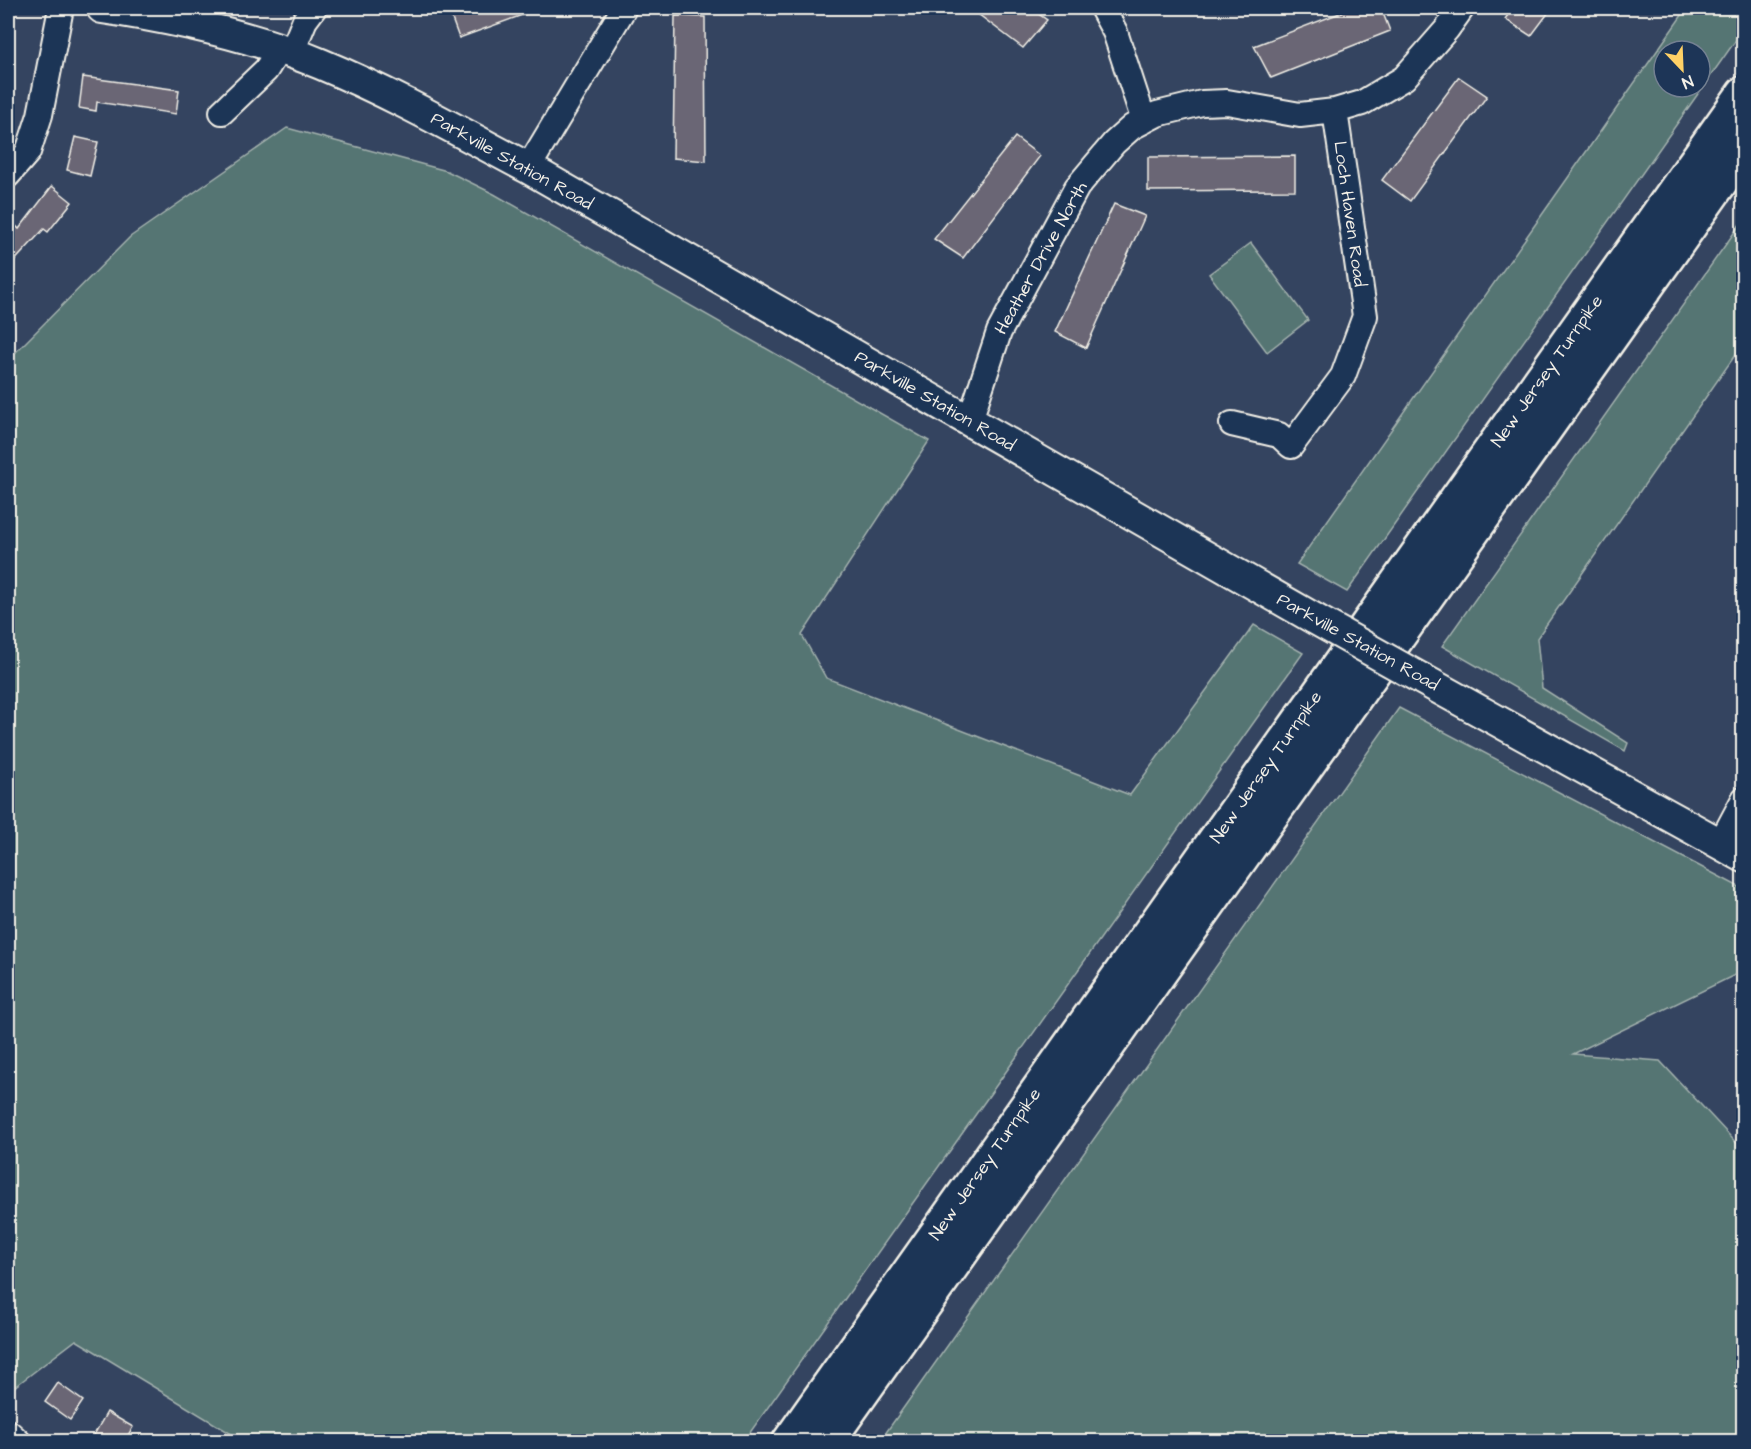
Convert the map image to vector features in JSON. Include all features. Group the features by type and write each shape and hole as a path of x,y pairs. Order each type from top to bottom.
{"highway":[{"name":"New Jersey Turnpike","path":"789,1442 1743,93"},
{"name":"New Jersey Turnpike","path":"826,1442 1743,149"}],"main road":[{"name":"Parkville Station Road","path":"102,8 213,29 285,51 321,64 399,100 528,168 1315,619 1732,850"}],"street":[{"path":"8,175 28,152 40,115 61,8"},
{"path":"222,112 285,51 314,8"},
{"path":"528,168 624,8"},
{"path":"1102,8 1115,32 1144,121"},
{"name":"Heather Drive North","path":"970,420 999,332 1077,187 1114,143 1144,121 1157,114 1180,107 1227,102 1300,114 1335,111 1362,103 1404,78 1447,29 1462,8"},
{"name":"Loch Haven Road","path":"1232,424 1279,435 1291,446 1343,376 1365,316 1335,111"},
{"path":"1732,850 1743,799"},
{"path":"8,1432 19,1442"}],"green space":[{"path":"1687,8 1743,8 1743,30 1712,74 1712,39 1665,39"},
{"path":"1652,58 1652,99 1694,99 1347,592 1297,564"},
{"path":"287,128 447,171 494,194 929,441 802,635 826,678 1130,795 1254,625 1303,653 744,1441 243,1441 76,1340 9,1391 8,360 130,237"},
{"path":"1743,220 1743,344 1537,638 1542,688 1628,743 1625,751 1442,646"},
{"path":"1251,243 1308,320 1267,352 1209,274"},
{"path":"1399,708 1743,889 1743,971 1573,1054 1660,1061 1743,1150 1743,1441 880,1441"}],"building":[{"path":"448,8 539,8 539,9 459,38"},
{"path":"970,8 1030,8 1047,20 1023,48"},
{"path":"1353,8 1381,8 1390,31 1271,78 1254,46"},
{"path":"1513,8 1552,8 1531,36 1505,19"},
{"path":"675,16 705,17 706,161 673,158"},
{"path":"83,77 179,90 176,114 97,102 96,111 79,108"},
{"path":"1459,77 1487,96 1410,201 1382,180"},
{"path":"75,137 98,142 90,176 67,170"},
{"path":"1015,137 1040,156 963,258 934,239"},
{"path":"1295,156 1295,190 1148,191 1148,157"},
{"path":"52,186 72,202 48,232 44,229 8,268 8,234 15,225 19,229"},
{"path":"1114,204 1145,216 1086,348 1055,332"},
{"path":"58,1383 83,1401 70,1420 45,1402"},
{"path":"107,1412 133,1427 124,1442 90,1442"}]}
